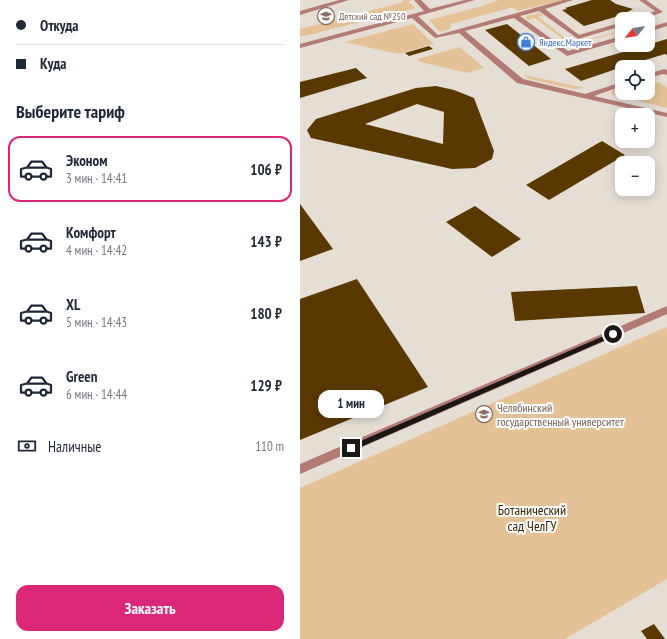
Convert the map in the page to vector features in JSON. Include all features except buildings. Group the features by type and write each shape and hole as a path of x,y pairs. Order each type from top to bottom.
{"street":[{"path":"300,13 346,0"},
{"path":"417,0 429,12"},
{"path":"300,46 472,0"},
{"path":"414,16 437,36 570,0"},
{"path":"642,0 664,11"},
{"path":"540,8 578,36 615,26"},
{"path":"515,15 567,54 615,40"},
{"path":"655,28 667,24"},
{"path":"460,30 520,81 667,114"},
{"path":"655,74 664,71 667,73"},
{"path":"585,96 615,86"},
{"path":"300,470 667,310"}],"green space":[{"path":"402,0 411,0 408,2 416,8 300,37 300,29 404,2"},
{"path":"498,0 563,0 518,11 513,7 451,24 450,29 440,32 429,20 483,6"},
{"path":"539,13 544,15 538,17 573,44 615,33 572,46 535,18 528,20 526,19 526,16"},
{"path":"413,24 434,44 398,54 345,42"},
{"path":"460,47 484,68 467,73 421,62 417,59"},
{"path":"524,75 585,88 574,89 529,79"},
{"path":"655,82 659,82 667,88 667,108 635,100 655,100"},
{"path":"615,90 615,95 611,92"},
{"name":"Ботанический сад ЧелГУ","path":"666,327 667,579 565,639 300,639 300,488"}],"place":[{"name":"Детский сад №250","path":"326,16"},
{"name":"Яндекс.Маркет","path":"526,42"},
{"name":"Челябинский государственный университет","path":"484,414"}],"route":[{"path":"351,448 613,334"}]}
